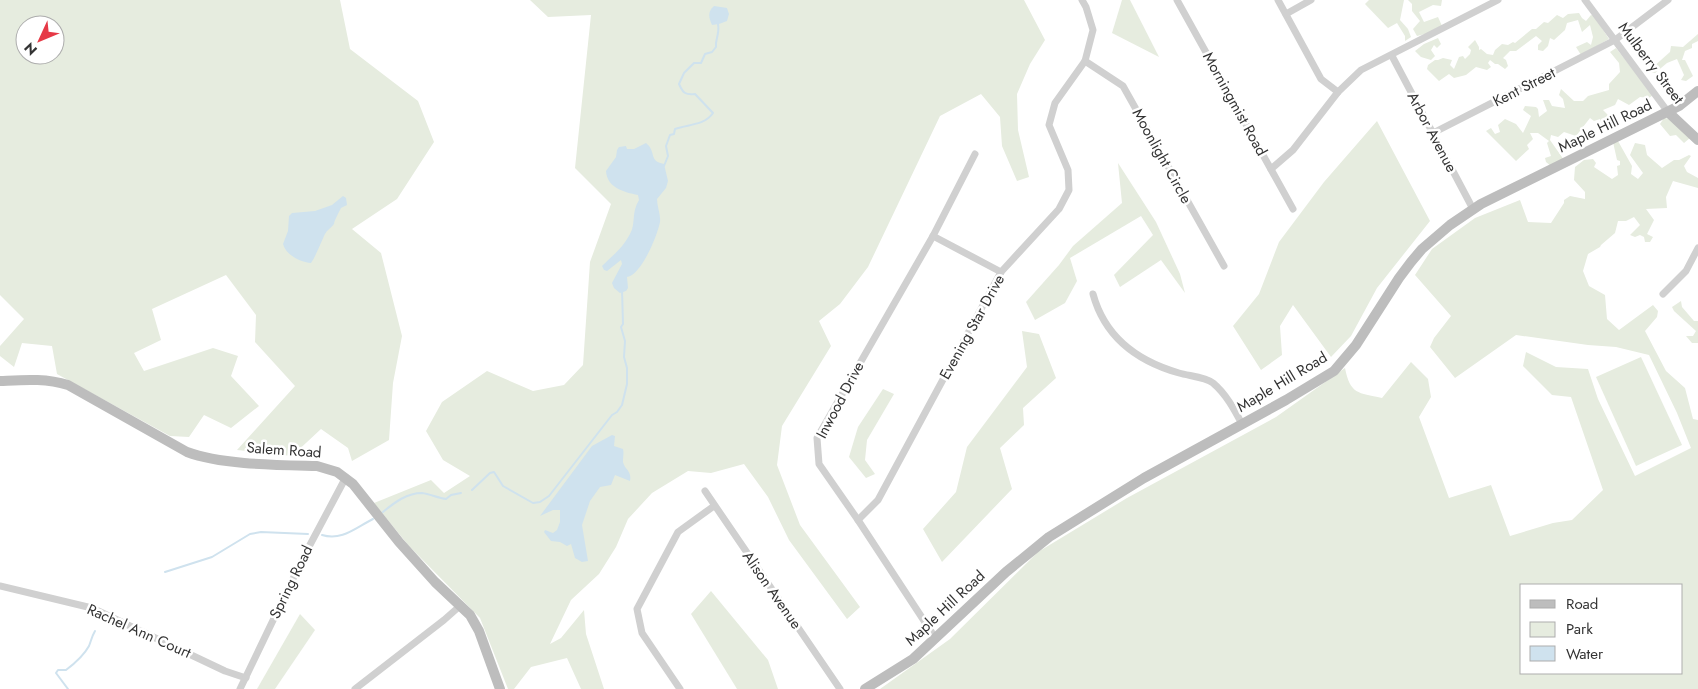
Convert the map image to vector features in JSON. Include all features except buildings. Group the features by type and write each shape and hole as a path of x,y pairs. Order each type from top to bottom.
{"street":[{"name":"Evening Star Drive","path":"858,520 878,500 1001,272 1059,209 1069,190 1068,170 1050,126 1056,103 1085,61 1093,30 1082,0"},
{"name":"Morningmist Road","path":"1177,0 1293,209"},
{"path":"1278,0 1321,78 1338,92"},
{"path":"1286,14 1311,0"},
{"path":"1271,169 1293,150 1338,92 1361,70 1392,56 1498,0"},
{"name":"Mulberry Street","path":"1585,0 1668,112 1698,140"},
{"name":"Kent Street","path":"1432,133 1615,40 1668,0"},
{"name":"Arbor Avenue","path":"1392,56 1473,209"},
{"name":"Moonlight Circle","path":"1085,61 1123,86 1224,266"},
{"name":"Maple Hill Road","path":"864,689 913,659 1006,572 1049,537 1144,478 1286,400 1334,371 1356,345 1411,262 1422,249 1450,225 1473,209 1668,112 1698,91"},
{"name":"Inwood Drive","path":"936,639 819,464 817,438 933,236 975,154"},
{"path":"933,236 1001,272"},
{"path":"1663,294 1686,271 1698,248"},
{"path":"1093,294 1101,316 1108,328 1136,355 1158,367 1211,382 1226,397 1242,424"},
{"name":"Salem Road","path":"0,381 34,379 68,385 179,448 197,456 227,461 317,466 328,468 346,477 399,542 470,616 479,631 500,689"},
{"name":"Spring Road","path":"240,689 303,558 346,477"},
{"name":"Alison Avenue","path":"704,491 840,689"},
{"path":"680,689 642,633 637,609 678,532 714,506"},
{"name":"Rachel Ann Court","path":"0,586 92,608 225,671 246,678"},
{"path":"355,689 437,626 461,605"}],"green space":[{"path":"0,0 340,0 350,49 418,101 434,142 397,199 352,229 381,253 402,336 393,383 389,440 352,461 348,448 321,429 292,456 237,450 295,386 255,342 256,315 226,275 152,309 161,340 134,353 144,371 213,348 238,356 231,376 259,406 231,428 204,415 189,437 170,436 57,374 52,346 22,343 14,367 0,356 0,346 24,319 0,295"},
{"path":"530,0 1024,0 1045,40 1030,64 1017,94 1018,130 1029,177 1017,181 1002,146 1000,117 981,94 940,116 868,267 840,304 819,321 831,346 782,426 777,465 800,525 860,607 847,619 789,540 768,497 744,464 711,473 688,471 652,493 628,519 616,547 599,574 571,600 550,644 561,638 584,610 586,634 604,689 581,689 567,658 531,667 514,689 508,689 480,618 409,546 374,503 431,480 444,493 470,476 443,460 426,431 442,402 487,371 533,391 564,385 583,365 590,262 611,204 575,168 591,15 548,17"},
{"path":"1122,0 1130,0 1159,57 1112,33"},
{"path":"1369,0 1404,0 1400,20 1408,29 1411,37 1405,41 1405,36 1397,23 1388,28 1365,4"},
{"path":"1408,0 1442,0 1441,6 1433,5 1419,12 1424,22 1438,17 1442,26 1429,33 1417,36 1413,29 1420,21 1412,11 1412,4"},
{"path":"1579,13 1586,21 1591,15 1594,16 1609,39 1581,55 1576,47 1587,42 1591,45 1593,37 1590,25 1582,32 1578,20 1567,23 1565,30 1554,40 1550,38 1548,46 1543,51 1538,50 1538,45 1542,41 1536,36 1516,51 1510,51 1503,58 1508,66 1505,69 1490,60 1488,63 1491,67 1487,70 1476,67 1466,75 1454,78 1449,74 1439,81 1427,69 1428,65 1435,60 1443,58 1452,60 1450,65 1454,69 1459,57 1463,56 1465,59 1470,54 1471,50 1468,47 1475,40 1479,50 1481,49 1487,54 1493,55 1495,50 1502,44 1515,43 1532,29 1536,29 1544,22 1548,23 1557,15 1563,18 1568,14"},
{"path":"1698,34 1698,41 1692,44 1692,48 1685,51 1682,60 1685,60 1693,76 1686,81 1681,80 1684,75 1677,59 1667,63 1655,73 1651,72 1652,68 1670,52 1671,46 1683,47"},
{"path":"1438,38 1441,44 1437,48 1434,45 1431,50 1435,56 1431,60 1421,57 1415,51 1424,44"},
{"path":"1616,48 1653,95 1649,98 1640,97 1629,105 1618,99 1615,105 1603,110 1610,117 1612,124 1606,127 1600,119 1594,121 1590,118 1576,136 1564,132 1558,137 1551,135 1550,140 1564,160 1552,167 1546,162 1545,158 1551,156 1547,143 1549,141 1538,133 1530,133 1533,139 1527,145 1529,149 1516,161 1486,131 1491,128 1495,134 1500,132 1498,125 1505,119 1516,124 1523,133 1531,116 1523,110 1525,106 1536,107 1539,117 1547,111 1543,100 1549,100 1552,106 1565,108 1563,99 1559,95 1561,89 1574,101 1583,101 1588,96 1609,90 1609,84 1620,72 1619,63 1610,52"},
{"path":"1664,118 1671,119 1690,138 1684,143 1676,135 1670,136 1660,124"},
{"path":"1377,121 1430,221 1377,288 1351,336 1331,357 1293,305 1280,326 1282,355 1261,370 1233,326 1259,294 1279,242 1324,182"},
{"path":"1618,141 1632,166 1631,174 1638,179 1643,173 1630,155 1635,143 1645,145 1647,155 1662,168 1674,160 1691,156 1684,166 1687,172 1698,178 1698,188 1673,181 1666,197 1667,208 1646,209 1654,220 1647,234 1653,237 1650,242 1645,242 1644,237 1640,235 1635,237 1630,235 1640,225 1634,217 1626,221 1618,221 1615,233 1600,247 1588,254 1583,271 1589,286 1605,295 1607,319 1619,330 1653,305 1658,311 1657,317 1645,331 1666,371 1685,388 1693,419 1698,420 1698,689 880,689 950,639 1038,552 1127,498 1276,417 1345,368 1347,377 1356,391 1382,398 1411,362 1428,379 1431,397 1419,417 1449,498 1491,485 1510,536 1553,523 1572,520 1603,490 1571,397 1552,395 1523,366 1526,352 1556,367 1588,369 1598,399 1635,476 1691,448 1677,413 1649,355 1616,347 1516,335 1455,378 1430,347 1434,338 1451,316 1415,275 1432,249 1475,218 1520,200 1528,222 1551,223 1564,200 1570,196 1585,199 1585,192 1574,180 1575,167 1584,160 1593,159 1596,163 1594,167 1612,179 1618,175 1617,166 1620,165 1620,161 1617,160 1613,142"},
{"path":"1118,163 1156,222 1180,274 1185,293 1161,260 1120,287 1114,275 1153,235 1141,216 1070,258 1077,281 1065,303 1035,320 1026,302 1073,246 1122,203"},
{"path":"1681,301 1682,307 1694,321 1698,321 1698,343 1692,343 1686,336 1693,336 1696,331 1672,307"},
{"path":"1022,331 1039,334 1056,378 1023,408 1024,425 1000,448 1012,489 942,562 923,529 956,492 967,447 1027,367"},
{"path":"1641,357 1682,445 1636,466 1596,377"},
{"path":"883,389 894,394 867,440 865,460 875,474 866,478 849,457 858,427"},
{"path":"711,591 768,660 778,689 737,689 691,614"},
{"path":"300,614 315,630 275,689 257,689"}],"water":[{"path":"714,6 727,8 729,14 727,21 712,25 709,15"},
{"path":"646,143 656,161 664,164 668,181 666,188 657,199 660,222 656,237 638,270 627,277 628,288 620,293 614,288 612,283 622,264 621,260 607,271 602,266 621,248 630,234 635,209 639,200 638,195 622,191 609,182 606,171 616,157 619,147 626,146 627,149 634,149"},
{"path":"343,196 346,198 347,205 341,208 334,224 325,234 311,263 290,255 283,244 288,231 289,216 292,213 315,211 332,205"},
{"path":"612,435 615,436 614,446 623,449 623,462 630,475 630,481 615,475 611,485 600,487 590,501 582,525 588,561 582,562 575,558 571,544 567,546 560,542 551,541 544,532 545,530 553,533 557,530 560,522 560,510 553,510 540,516 592,446"}],"waterway":[{"path":"664,166 668,156 666,146 670,135 674,134 675,129 705,120 713,113 695,94 685,93 679,84 684,73 694,63 701,63 705,54 712,52 716,47 718,24"},
{"path":"472,490 490,473 494,472 503,486 533,503 540,502 549,496 612,415 617,412 622,405 627,384 627,368 624,357 625,341 621,327 623,324 622,290"},
{"path":"383,512 406,496 417,493 446,499 451,495 461,493"},
{"path":"322,535 342,535 373,519"},
{"path":"165,572 212,557 250,534 261,532 308,534"},
{"path":"68,689 56,673 58,670 66,670 82,656 89,646 95,631"}]}
